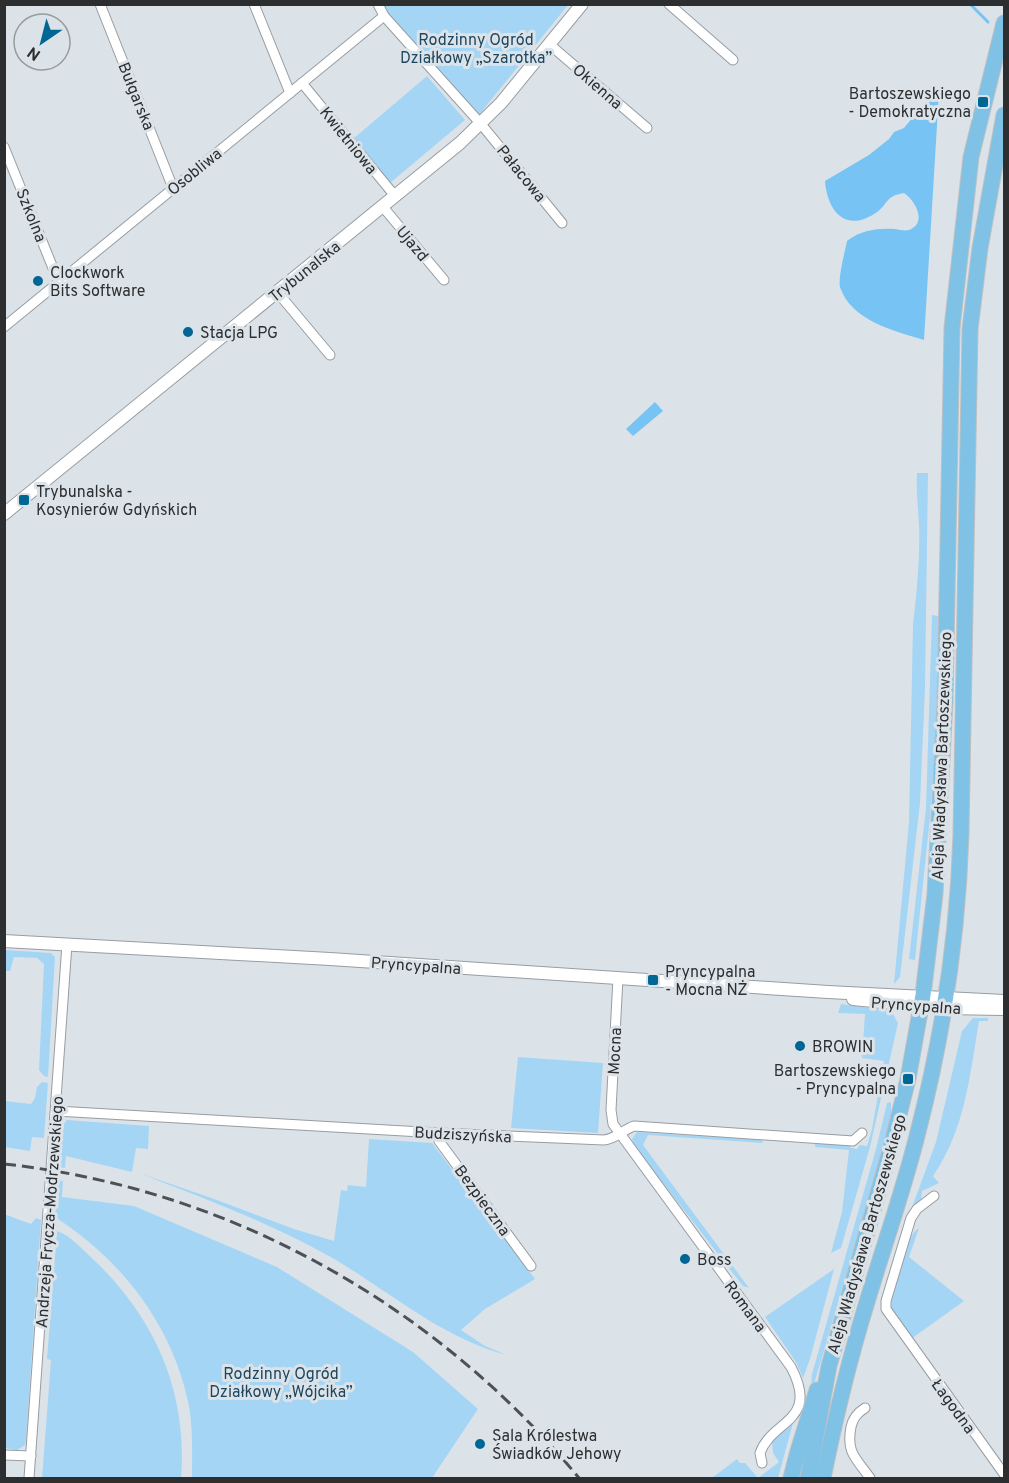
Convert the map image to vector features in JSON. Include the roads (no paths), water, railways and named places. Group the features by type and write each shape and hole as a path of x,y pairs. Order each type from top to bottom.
{"main road":[{"name":"Aleja Władysława Bartoszewskiego","path":"808,1479 829,1366 891,1147 908,1079 922,1001 935,885 945,702 952,328 971,157 1005,23"},
{"name":"Aleja Władysława Bartoszewskiego","path":"823,1479 842,1391 866,1303 898,1207 918,1133 944,1003 960,863 970,329 980,248 1005,115"},
{"path":"791,1479 817,1390 829,1366"}],"street":[{"name":"Bułgarska","path":"100,4 173,188"},
{"path":"254,4 290,93"},
{"name":"Pałacowa","path":"378,4 384,16 481,124 562,223"},
{"name":"Trybunalska","path":"4,514 383,207 481,124 582,4"},
{"path":"669,4 733,60"},
{"name":"Osobliwa","path":"4,327 384,16"},
{"name":"Okienna","path":"549,44 647,128"},
{"name":"Kwietniowa","path":"302,83 395,196"},
{"name":"Szkolna","path":"4,147 59,283"},
{"name":"Ujazd","path":"383,207 444,280"},
{"path":"278,292 330,354"},
{"name":"Pryncypalna","path":"4,941 828,992 1005,1009"},
{"name":"Andrzeja Frycza-Modrzewskiego","path":"29,1479 67,944"},
{"name":"Mocna","path":"613,1124 611,1110 618,978"},
{"name":"Pryncypalna","path":"944,1003 1005,1001"},
{"name":"Budziszyńska","path":"56,1111 604,1140 612,1139 634,1126 853,1141 862,1133"},
{"name":"Romana","path":"613,1124 794,1373 799,1390 798,1408 788,1423 765,1443 760,1453 762,1463"},
{"name":"Bezpieczna","path":"439,1133 439,1141 531,1266"},
{"name":"Łagodna","path":"934,1196 924,1203 911,1218 886,1301 887,1312 1005,1474"},
{"path":"865,1408 853,1419 849,1444 870,1479"},
{"path":"4,1455 31,1456"}],"waterway":[{"path":"970,4 988,22"}],"railway":[{"path":"4,1164 87,1177 169,1199 247,1228 322,1265 394,1309 460,1359 522,1416 579,1478"}],"place":[{"name":"Bartoszewskiego - Demokratyczna","path":"983,102"},
{"name":"Clockwork Bits Software","path":"38,281"},
{"name":"Stacja LPG","path":"188,332"},
{"name":"Trybunalska - Kosynierów Gdyńskich","path":"24,500"},
{"name":"Pryncypalna - Mocna NŻ","path":"653,980"},
{"name":"BROWIN","path":"800,1046"},
{"name":"Bartoszewskiego - Pryncypalna","path":"908,1079"},
{"name":"Boss","path":"685,1259"},
{"name":"Sala Królestwa Świadków Jehowy","path":"480,1444"}],"park label":[{"name":"Rodzinny Ogród Działkowy „Szarotka”","path":"476,48"},
{"name":"Rodzinny Ogród Działkowy „Wójcika”","path":"281,1382"}]}
